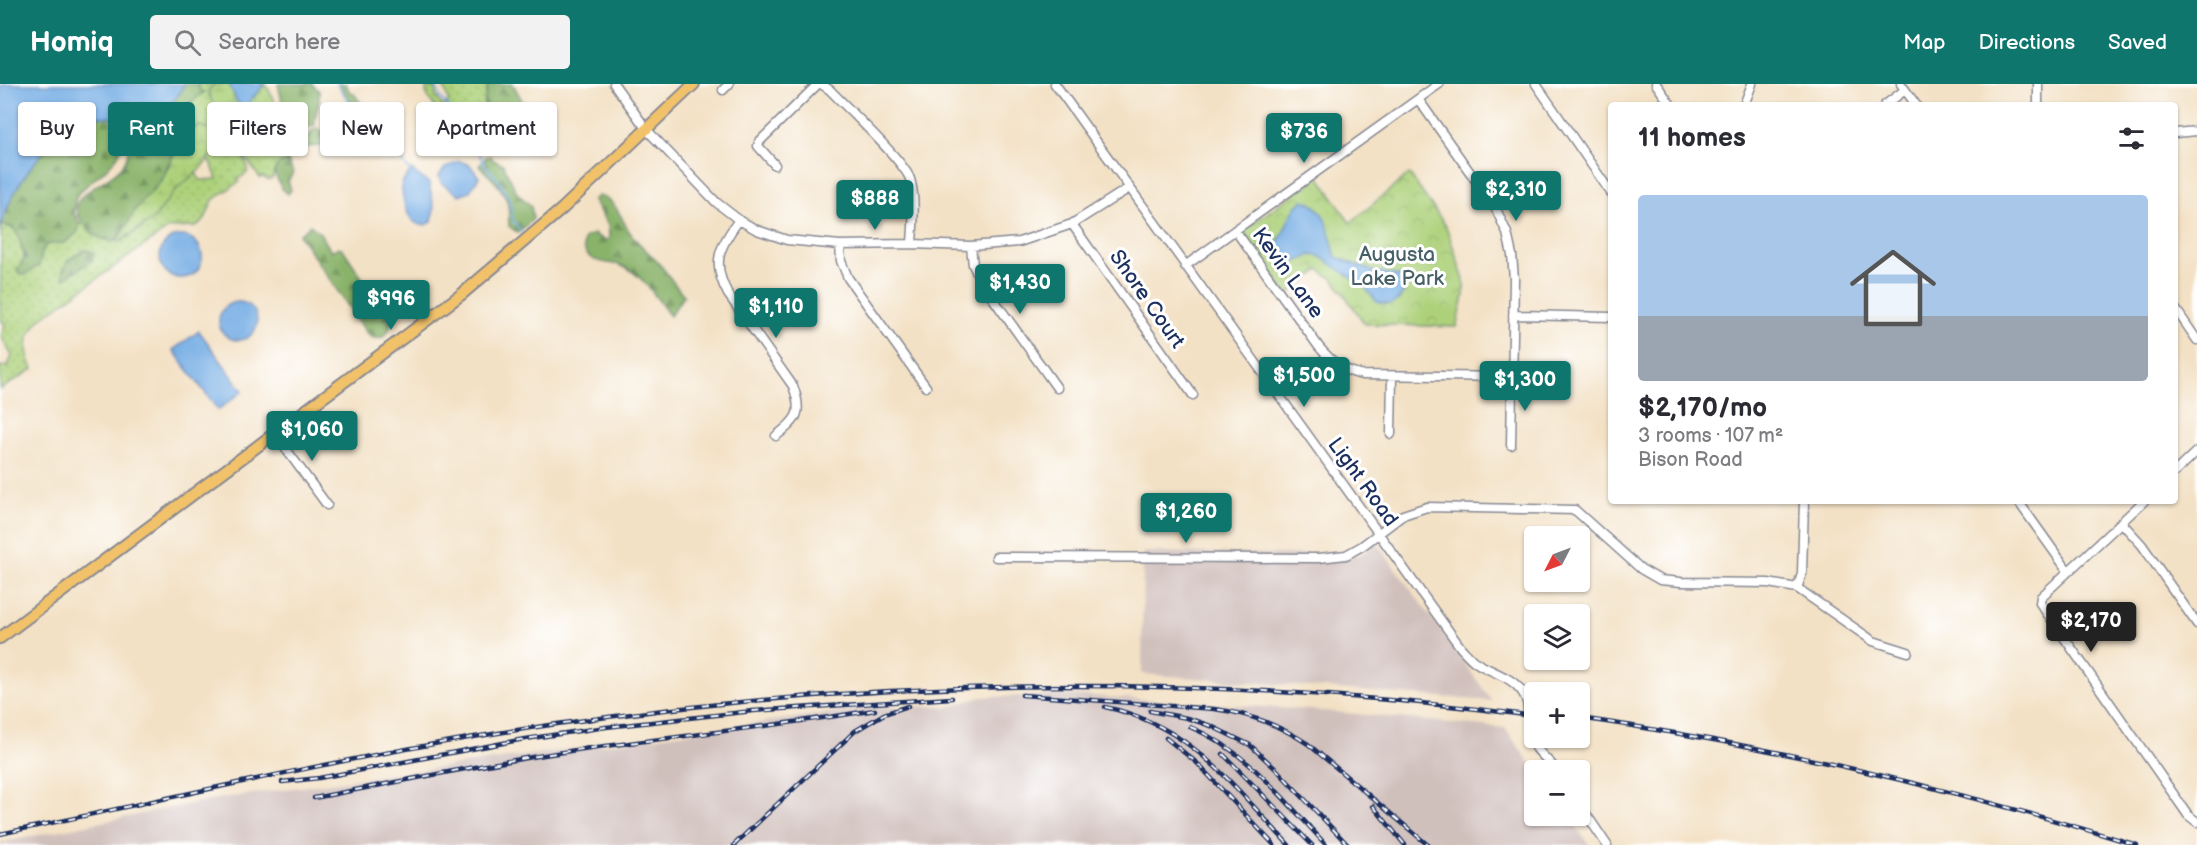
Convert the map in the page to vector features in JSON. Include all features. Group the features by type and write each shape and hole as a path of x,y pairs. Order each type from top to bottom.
{"main road":[{"path":"0,638 462,294 562,209 694,84"}],"street":[{"path":"614,84 647,130 701,188 739,220 757,230 787,240 840,245 912,243 971,246 1019,242 1072,224 1129,188"},
{"path":"775,165 758,146 759,142 820,84 830,90 898,162 909,177 913,194 912,243"},
{"name":"Light Road","path":"1055,84 1461,648 1475,662 1513,682 1522,691 1527,702 1529,715 1527,727 1531,741 1547,760"},
{"path":"1185,266 1439,84"},
{"path":"1536,84 1608,189"},
{"path":"1656,84 1669,102"},
{"path":"1745,102 1752,84"},
{"path":"2038,84 2038,102"},
{"path":"1888,102 1903,87 1914,102"},
{"path":"1418,99 1496,209 1507,233 1512,255 1511,445"},
{"path":"2178,133 2197,131"},
{"path":"739,220 723,242 718,261 720,279 728,294 793,386 798,399 799,410 793,421 776,436"},
{"name":"Shore Court","path":"1072,224 1193,395"},
{"name":"Kevin Lane","path":"1235,230 1332,361 1352,373 1392,376 1513,377"},
{"path":"840,245 841,261 848,278 926,387"},
{"path":"971,246 973,265 982,283 1057,388"},
{"path":"2178,312 2197,340"},
{"path":"1513,315 1608,317"},
{"path":"1391,434 1392,376"},
{"path":"275,434 327,505"},
{"path":"2178,470 2195,456"},
{"path":"1797,588 1802,574 1804,504"},
{"path":"2020,504 2068,571"},
{"path":"2141,504 2041,597 2040,603 2188,815 2197,822"},
{"path":"996,557 1319,558 1346,555 1362,546 1403,515 1427,507 1575,510 1641,569 1660,580 1768,583 1797,588 1873,641 1908,652"},
{"path":"2121,522 2142,545 2197,624"},
{"path":"1590,820 1607,845"}],"shaded area":[{"path":"1376,542 1492,701 1142,674 1143,552 1360,555"},
{"path":"1077,695 1313,710 1505,728 1528,760 1524,760 1524,826 1576,826 1589,845 0,845 0,843 215,799 865,708 939,706 945,708 981,697"}],"green space":[{"path":"184,84 198,84 200,91 204,92 192,102 172,102 181,92"},
{"path":"198,84 215,84 208,91 212,102 207,102 207,128 195,127 195,102 193,102 200,91"},
{"path":"215,84 229,84 237,102 212,102 208,91"},
{"path":"264,84 274,102 250,102"},
{"path":"278,84 312,84 319,91 315,125 308,127 308,102 282,102"},
{"path":"338,84 346,84 349,91 360,102 351,102"},
{"path":"443,84 488,84 485,102 449,102"},
{"path":"488,84 513,84 523,102 485,102"},
{"path":"427,85 435,88 435,94 440,102 431,102 426,92"},
{"path":"96,116 108,117 108,156 117,156 76,196 74,213 80,224 77,233 64,243 45,246 39,265 25,275 20,274 17,270 25,258 19,238 14,228 1,224 14,193 41,156 96,156"},
{"path":"199,126 206,128 207,156 210,156 202,168 175,190 155,218 119,242 117,240 137,207 162,179 173,156 195,156 195,128"},
{"path":"316,128 320,130 320,146 308,147 308,136 310,137 311,132"},
{"path":"127,156 172,156 160,182 134,211 132,219 115,241 106,240 87,228 78,213 77,205 81,197 123,165"},
{"path":"210,156 243,156 248,167 247,173 237,180 239,182 213,200 204,221 195,227 169,228 40,319 31,331 27,349 33,369 0,390 0,366 7,367 12,356 1,336 5,325 0,318 1,224 17,233 23,250 23,262 41,259 42,248 47,243 66,242 82,222 97,234 119,242 142,228 175,190 196,173 200,180 217,179 207,159"},
{"path":"244,156 290,156 274,172 273,178 268,180 260,178"},
{"path":"491,156 493,160 503,164 517,193 531,206 533,219 518,233 509,226 509,210 505,196 479,166 486,157"},
{"path":"288,160 293,173 288,181 291,190 288,194 282,189 274,172 277,165"},
{"name":"Augusta Lake Park","path":"1409,174 1446,226 1464,280 1464,297 1456,327 1365,324 1334,280 1319,270 1287,295 1243,233 1245,229 1319,176 1350,223"},
{"path":"598,196 614,205 631,234 657,261 684,295 670,316 637,275 622,266 595,260 585,251 585,237 594,234 605,241 609,238 608,225 593,200"},
{"path":"310,225 320,233 331,251 339,247 343,249 391,322 384,336 377,338 368,335 299,235"},
{"path":"85,250 95,253 91,261 64,279 63,271 68,260"}],"water":[{"path":"3,84 184,84 172,102 108,102 108,117 96,116 96,102 18,102 18,156 40,156 13,196 0,230 0,87"},
{"path":"229,84 264,84 250,102 237,102"},
{"path":"459,161 470,165 479,177 470,191 459,195 441,183 439,176 445,168"},
{"path":"411,170 429,183 434,208 432,222 424,225 412,220 403,198 402,183"},
{"path":"1303,200 1312,203 1323,216 1336,257 1372,271 1400,276 1406,284 1400,298 1388,304 1377,302 1364,286 1319,256 1310,255 1294,262 1280,259 1274,249 1293,212"},
{"path":"181,236 189,237 196,242 201,249 201,265 196,272 189,277 181,278 173,277 166,272 161,265 160,257 161,249 166,242 173,237"},
{"path":"238,302 245,303 251,308 256,314 256,328 251,334 245,339 238,340 231,339 225,334 220,328 219,321 220,314 225,308 231,303"},
{"path":"199,331 243,391 218,410 173,350"}],"waterway":[{"path":"337,84 378,142 390,146 410,171"},
{"path":"435,84 440,97 467,130 485,165 498,180 509,199 513,220 522,233"}],"railway":[{"path":"0,834 278,774 487,735 678,708 800,697 923,689 1046,686 1168,687 1291,692 1413,702 1524,715"},
{"path":"1022,695 1214,709 1239,713 1263,721 1308,744 1428,845"},
{"path":"282,782 319,778 519,740 606,727 753,711 952,698"},
{"path":"734,845 855,731 884,714 908,706"},
{"path":"1105,707 1135,716 1162,728 1186,743 1208,760 1289,845"},
{"path":"314,798 549,754 875,710"},
{"path":"1150,711 1187,718 1211,726 1250,745 1348,845"},
{"path":"1590,720 1721,741 1931,787 2137,845"},
{"path":"1190,727 1211,737 1247,763 1280,794 1326,845"},
{"path":"1166,738 1197,763 1274,845"},
{"path":"1223,754 1312,845"},
{"path":"1373,806 1405,845"}]}
